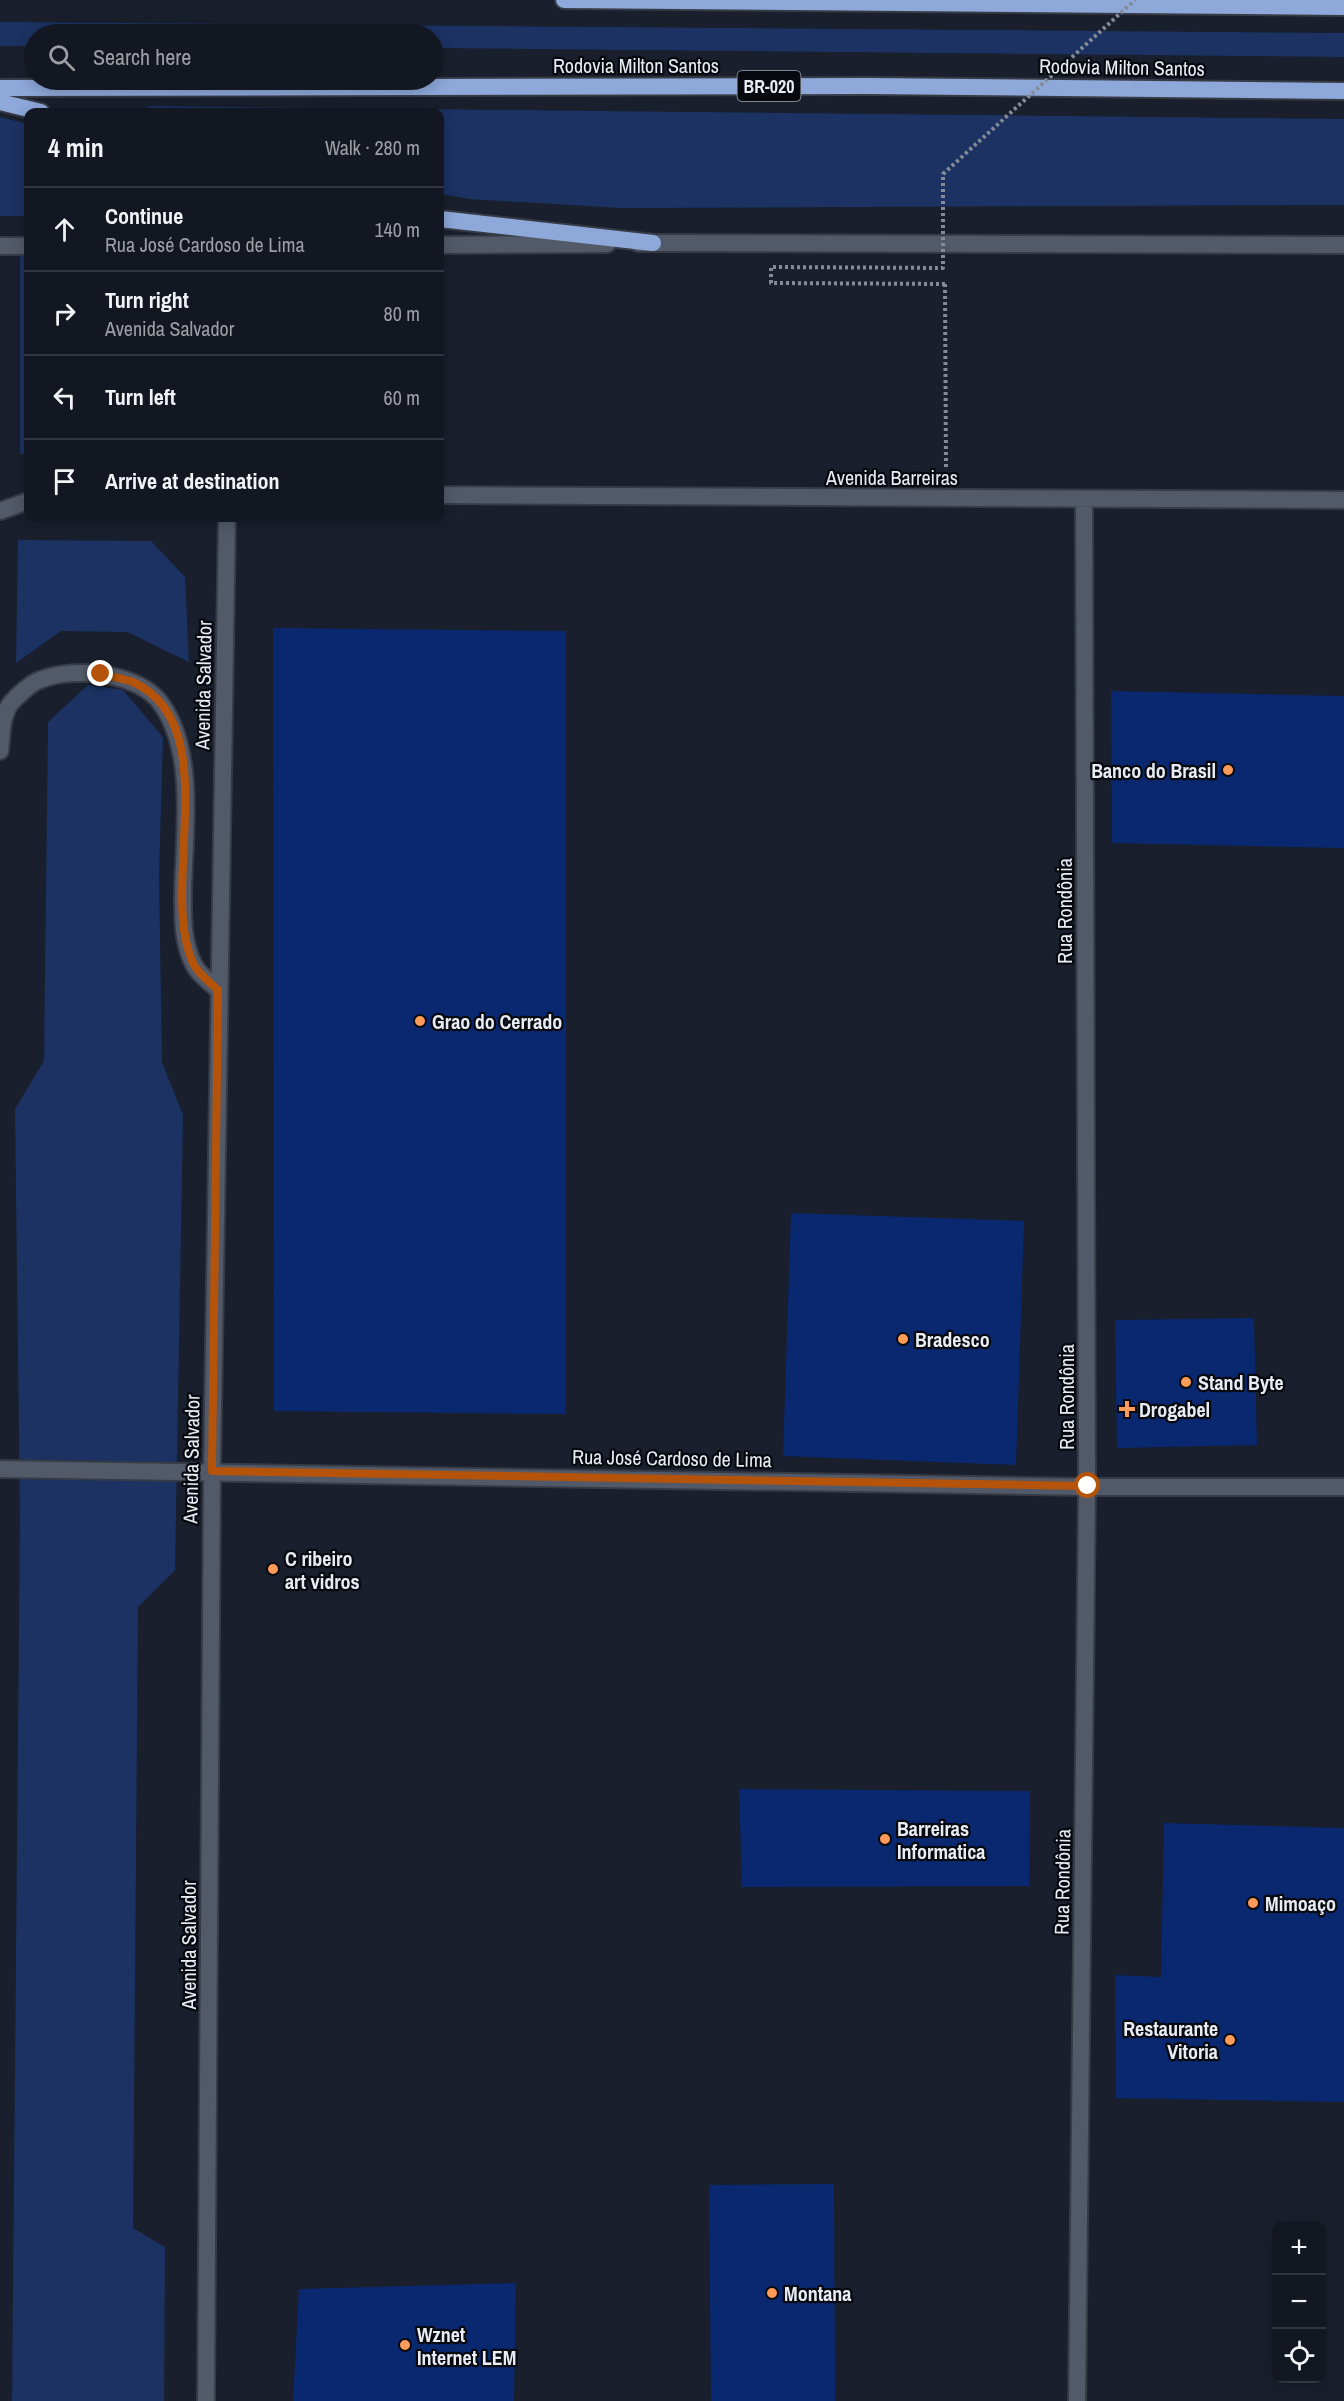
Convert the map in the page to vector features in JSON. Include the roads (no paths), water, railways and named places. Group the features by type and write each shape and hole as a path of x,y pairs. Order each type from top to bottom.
{"highway":[{"path":"564,0 1344,7"},
{"name":"Rodovia Milton Santos","path":"444,87 882,86 1344,91"},
{"name":"Rodovia Milton Santos","path":"0,88 24,88"},
{"path":"0,102 25,108"},
{"path":"444,219 653,243"}],"street":[{"path":"444,245 653,243 1344,245"},
{"path":"0,246 24,246"},
{"name":"Avenida Barreiras","path":"444,495 1344,500"},
{"name":"Rua Rondônia","path":"1077,2401 1088,1486 1084,500"},
{"path":"0,511 24,502"},
{"name":"Avenida Salvador","path":"206,2401 212,1471 227,522"},
{"path":"0,751 3,721 11,703 38,680 70,672 101,674 133,682 161,702 178,732 184,769 183,932 193,965 218,990"},
{"name":"Rua José Cardoso de Lima","path":"0,1470 212,1471 1088,1486 1344,1487"}],"place":[{"name":"Banco do Brasil","path":"1228,770"},
{"name":"Grao do Cerrado","path":"420,1021"},
{"name":"Bradesco","path":"903,1339"},
{"name":"Stand Byte","path":"1186,1382"},
{"name":"Drogabel","path":"1127,1409"},
{"name":"C ribeiro art vidros","path":"273,1569"},
{"name":"Barreiras Informatica","path":"885,1839"},
{"name":"Mimoaço","path":"1253,1903"},
{"name":"Restaurante Vitoria","path":"1230,2040"},
{"name":"Montana","path":"772,2293"},
{"name":"Wznet Internet LEM","path":"405,2345"}]}
